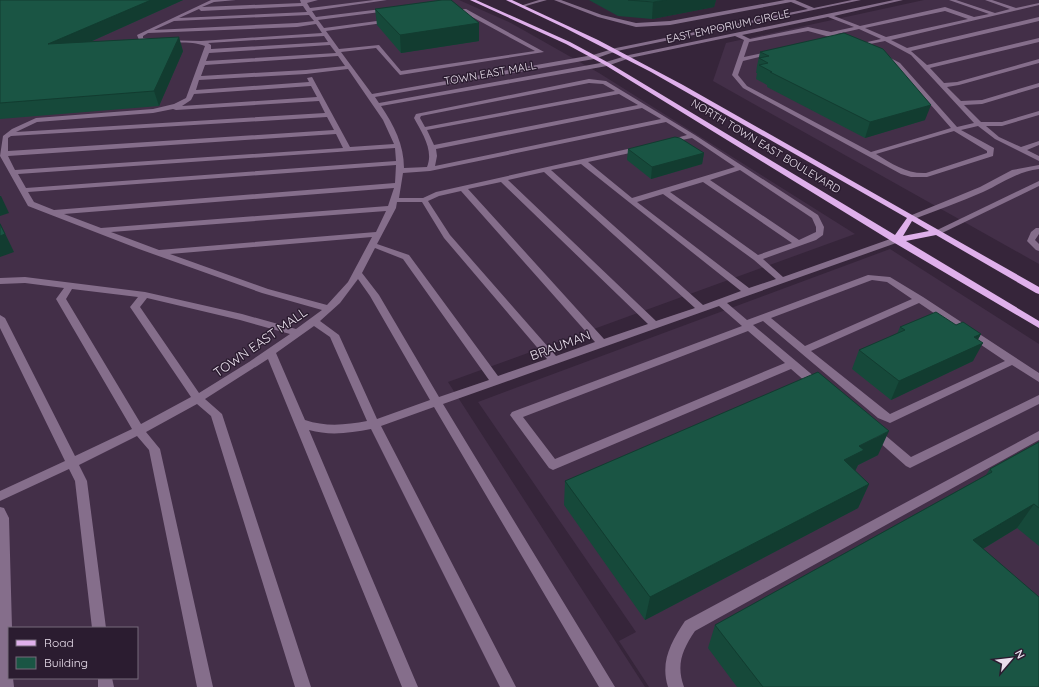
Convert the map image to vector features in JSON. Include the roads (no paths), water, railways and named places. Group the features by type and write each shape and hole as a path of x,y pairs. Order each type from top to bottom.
{"main road":[{"name":"NORTH TOWN EAST BOULEVARD","path":"472,0 568,43 607,64 1039,325"},
{"name":"NORTH TOWN EAST BOULEVARD","path":"508,0 562,23 616,50 1039,291"},
{"path":"896,240 911,217"},
{"path":"896,240 937,232"}],"street":[{"path":"234,0 213,2 193,10 145,32 140,35 141,39 148,42 202,42 312,15 385,0"},
{"path":"145,32 297,25 312,15 316,0"},
{"path":"522,6 545,0"},
{"path":"556,0 600,16 636,25 670,23 791,0 887,39 907,50 927,68 979,124 997,138 1039,159"},
{"path":"761,0 771,4"},
{"name":"EAST EMPORIUM CIRCLE","path":"594,57 616,50 859,0"},
{"name":"EAST EMPORIUM CIRCLE","path":"607,64 901,0"},
{"path":"951,0 994,14"},
{"path":"987,0 1015,9"},
{"path":"203,63 377,46 400,73 541,52 452,4"},
{"path":"860,45 1039,4"},
{"path":"170,20 312,15 392,8"},
{"path":"831,34 946,9 973,19"},
{"path":"193,10 393,20"},
{"path":"441,13 464,10"},
{"name":"TOWN EAST MALL","path":"0,496 139,431 198,399 271,353 329,309 344,293 389,217 397,185 399,167 397,146 377,105 312,15"},
{"path":"907,50 1039,19"},
{"path":"808,29 831,34 860,45 898,64 955,129 991,150 990,154 927,175 917,177 907,175 745,87 735,75 739,60 747,41 808,29"},
{"path":"737,35 747,39 747,41"},
{"path":"827,41 842,38"},
{"path":"927,68 1039,40"},
{"path":"170,108 189,99 208,51 208,45 202,42"},
{"path":"208,51 337,50"},
{"path":"739,60 776,52"},
{"name":"TOWN EAST MALL","path":"370,96 594,57"},
{"path":"942,85 957,84 1039,61"},
{"name":"TOWN EAST MALL","path":"377,105 607,64"},
{"path":"197,78 306,72 349,67"},
{"path":"306,72 347,149"},
{"path":"430,169 433,153 417,118 418,115 598,80 693,136 814,217 820,227 820,233 814,238 757,258"},
{"path":"192,92 313,84"},
{"path":"960,103 982,102 1039,85"},
{"path":"423,129 620,92"},
{"path":"321,99 170,108 36,120 5,137 4,156 31,204 158,253 265,290 329,309"},
{"path":"431,148 643,106"},
{"path":"870,154 955,129 979,124 1002,124 1039,112"},
{"path":"9,134 329,115"},
{"path":"24,190 399,167 430,169 666,120"},
{"path":"4,153 338,132"},
{"path":"663,143 693,136"},
{"path":"1020,150 1039,144"},
{"path":"13,172 397,146"},
{"path":"99,230 424,200 436,194 648,146"},
{"path":"582,161 748,292"},
{"path":"911,217 986,188 1013,171 1023,168 1039,167"},
{"path":"631,201 740,168"},
{"path":"545,169 702,309"},
{"path":"503,179 655,326"},
{"path":"704,179 798,243"},
{"path":"937,232 1039,183"},
{"path":"53,212 397,185"},
{"path":"463,188 602,344"},
{"path":"664,191 757,258 782,280"},
{"path":"424,200 447,236 554,361"},
{"path":"1039,230 1034,234 1031,241 1039,248"},
{"path":"158,253 379,234"},
{"name":"BRAUMAN","path":"301,423 320,429 347,429 374,424 896,240"},
{"path":"373,245 406,257 496,382"},
{"path":"357,272 374,295 607,687"},
{"path":"793,364 553,465 516,415 764,317 872,277 890,280 1039,378"},
{"path":"0,281 25,280 69,287 145,295 242,317 298,333"},
{"path":"69,287 61,299 139,431 154,450 204,687"},
{"path":"145,295 135,307 198,399 216,414 303,687"},
{"path":"805,350 920,299"},
{"path":"720,302 828,394"},
{"path":"764,317 882,415 890,419 1013,361"},
{"path":"0,318 81,481 99,627"},
{"path":"314,321 334,334 374,424 508,687"},
{"path":"271,353 410,687"},
{"path":"869,428 910,463 1039,400"},
{"path":"676,687 671,668 679,644 690,626 1039,435"},
{"path":"0,512 3,518 6,687"}]}
